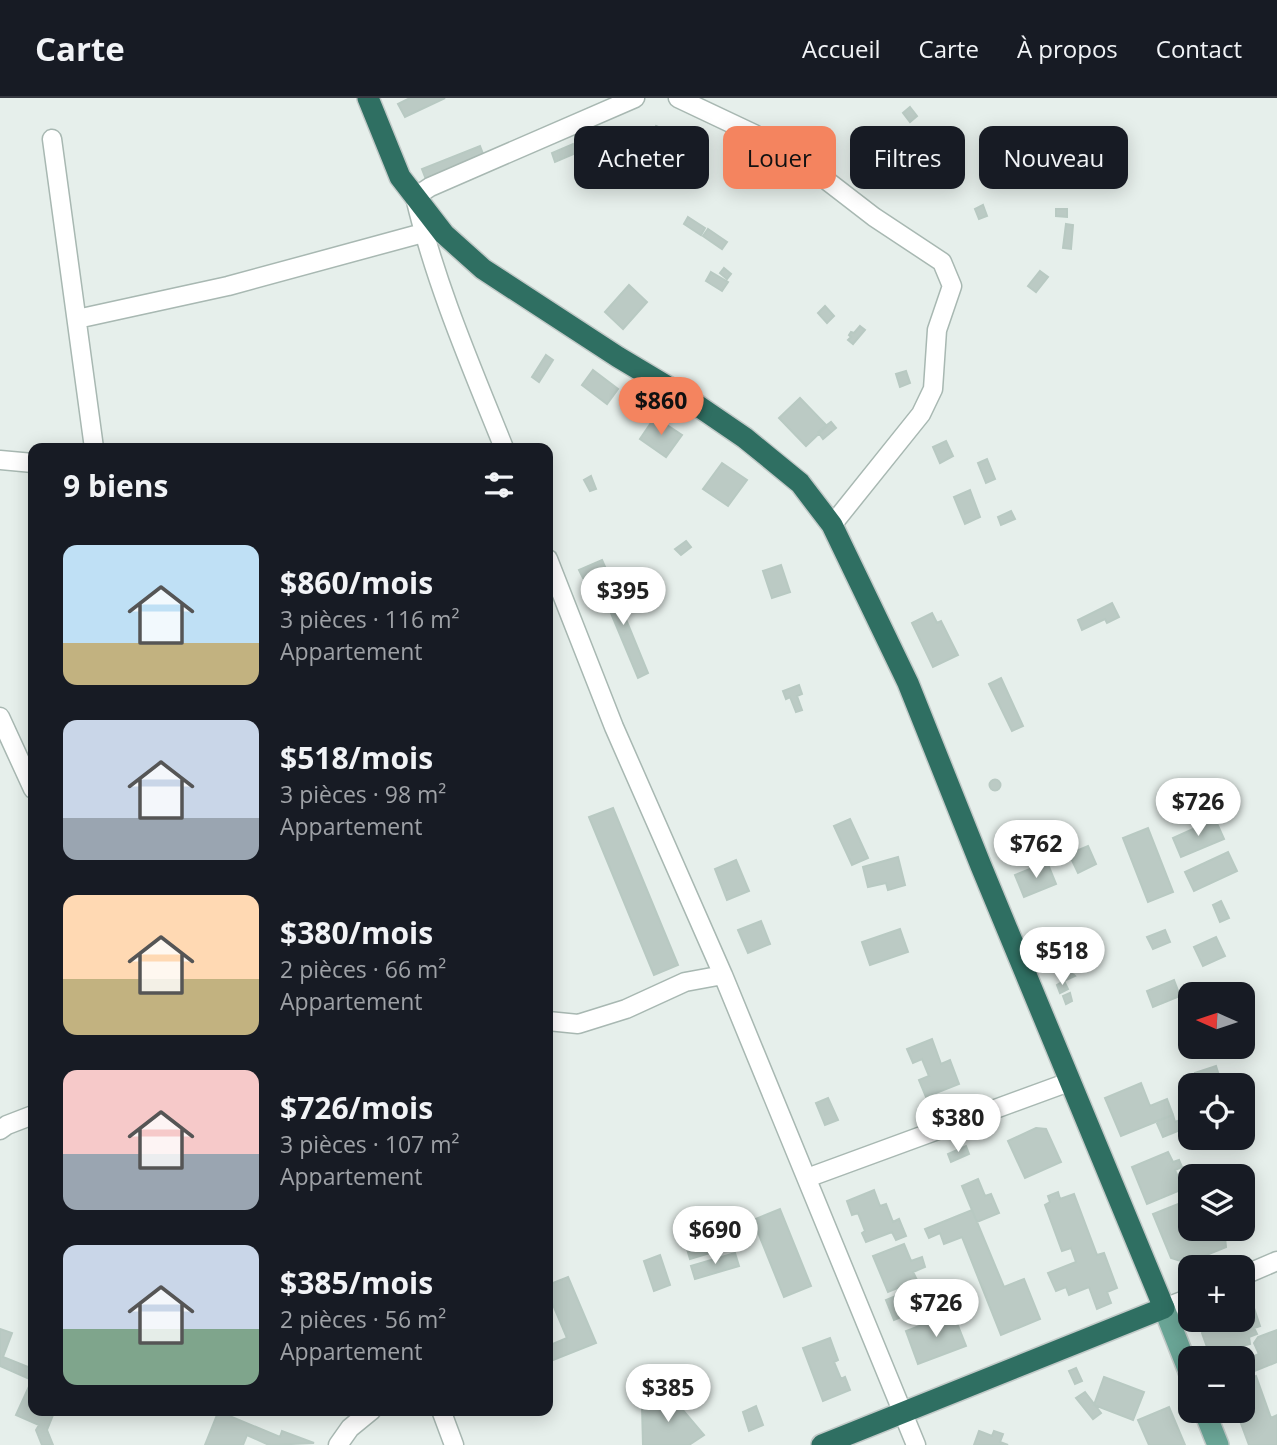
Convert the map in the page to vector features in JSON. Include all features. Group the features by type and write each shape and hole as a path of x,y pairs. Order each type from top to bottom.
{"highway":[{"path":"368,98 400,177 444,234 483,269 745,438 800,483 832,525 908,683 1069,1082 1164,1308 822,1445"}],"main road":[{"path":"1164,1308 1179,1346"},
{"path":"1209,1423 1218,1445"}],"street":[{"path":"502,443 459,335 423,233 415,197 430,187 635,98"},
{"path":"678,98 754,134 817,173 874,217 942,262 952,286 937,330 933,388 920,414 832,525"},
{"path":"52,139 93,443"},
{"path":"77,319 228,286 423,233"},
{"path":"0,460 28,463"},
{"path":"553,572 614,727 723,975 916,1445"},
{"path":"0,717 28,778"},
{"path":"553,1022 578,1024 626,1009 685,982 723,975"},
{"path":"807,1178 1069,1082"},
{"path":"3,1125 28,1117"},
{"path":"1255,1271 1277,1262"},
{"path":"1164,1308 1178,1303"},
{"path":"338,1445 350,1428 365,1416"},
{"path":"443,1416 454,1445"}],"building":[{"path":"410,98 445,98 405,117 398,104"},
{"path":"910,107 917,116 910,122 903,113"},
{"path":"573,144 574,154 555,162 552,153"},
{"path":"480,146 485,159 427,182 422,169"},
{"path":"983,205 987,216 979,219 975,209"},
{"path":"1056,209 1067,209 1067,217 1056,216"},
{"path":"688,217 705,228 701,235 684,224"},
{"path":"1066,224 1073,225 1071,249 1063,248"},
{"path":"708,229 727,242 722,249 703,236"},
{"path":"724,268 731,274 727,279 720,273"},
{"path":"1040,271 1048,277 1036,292 1028,286"},
{"path":"711,272 728,282 722,291 706,281"},
{"path":"629,285 647,302 623,329 605,312"},
{"path":"825,306 834,316 827,323 818,313"},
{"path":"860,326 865,330 853,344 848,340 851,337 849,335"},
{"path":"546,355 553,360 539,382 532,377"},
{"path":"593,370 618,389 607,404 582,385"},
{"path":"906,371 910,383 900,387 896,374"},
{"path":"800,398 827,426 806,446 779,418"},
{"path":"655,417 682,435 666,457 640,439"},
{"path":"831,422 836,428 823,439 818,432"},
{"path":"946,441 953,456 940,463 933,447"},
{"path":"987,459 995,479 986,483 978,463"},
{"path":"722,463 747,480 728,506 703,489"},
{"path":"591,476 596,489 590,491 584,480"},
{"path":"970,490 980,517 965,524 954,497"},
{"path":"1011,511 1015,519 1001,525 998,517"},
{"path":"686,541 691,547 681,555 675,549"},
{"path":"602,560 606,569 583,578 579,570"},
{"path":"781,565 790,592 772,598 763,571"},
{"path":"609,578 648,673 638,678 598,582"},
{"path":"1112,603 1119,617 1107,623 1105,619 1082,630 1078,620"},
{"path":"932,613 937,623 941,621 958,655 933,667 912,623"},
{"path":"1001,678 1023,726 1012,731 989,684"},
{"path":"799,685 802,694 797,696 802,710 796,712 790,697 786,699 783,691"},
{"path":"995,780 999,781 999,789 995,790 991,789 990,785 991,781"},
{"path":"613,808 678,965 654,975 589,817"},
{"path":"850,819 868,858 852,865 834,826"},
{"path":"1215,819 1224,839 1181,857 1173,838"},
{"path":"1148,828 1173,892 1148,902 1123,838"},
{"path":"1012,836 1016,842 1002,853 998,847"},
{"path":"1088,846 1096,864 1078,873 1069,854"},
{"path":"1228,852 1237,871 1194,891 1185,872"},
{"path":"898,857 905,885 888,890 886,883 868,887 863,867"},
{"path":"736,860 749,891 727,900 715,869"},
{"path":"1047,862 1056,884 1024,897 1015,875"},
{"path":"1221,901 1229,918 1220,922 1213,905"},
{"path":"761,921 770,944 748,953 738,930"},
{"path":"900,929 908,952 870,965 862,942"},
{"path":"1165,930 1170,942 1153,949 1147,937"},
{"path":"1216,937 1225,956 1203,966 1194,947"},
{"path":"1087,938 1097,962 1072,973 1075,976 1064,981 1052,954"},
{"path":"1174,980 1178,997 1153,1007 1147,991"},
{"path":"1064,981 1068,989 1060,993 1057,985"},
{"path":"1070,993 1072,1001 1066,1004 1063,996"},
{"path":"932,1039 941,1064 950,1060 959,1084 926,1097 919,1080 929,1076 922,1059 913,1063 907,1049"},
{"path":"1216,1066 1218,1073 1195,1073"},
{"path":"1141,1083 1150,1106 1167,1099 1173,1115 1121,1136 1105,1098"},
{"path":"828,1098 838,1120 825,1125 816,1103"},
{"path":"1173,1115 1175,1122 1178,1121 1178,1131 1163,1137 1156,1121"},
{"path":"1036,1128 1046,1129 1061,1162 1025,1178 1008,1141"},
{"path":"966,1146 969,1154 951,1162 948,1154"},
{"path":"1168,1152 1173,1162 1179,1160 1181,1164 1175,1170 1178,1191 1147,1204 1132,1167"},
{"path":"978,1179 985,1196 991,1194 999,1213 977,1222 962,1186"},
{"path":"874,1190 880,1206 886,1204 893,1222 899,1219 906,1236 896,1240 892,1232 866,1242 858,1213 852,1215 847,1201"},
{"path":"1058,1192 1060,1199 1074,1194 1097,1255 1104,1253 1117,1288 1107,1292 1111,1303 1097,1309 1089,1287 1069,1295 1066,1287 1056,1291 1048,1273 1076,1262 1071,1248 1062,1251 1045,1205 1050,1202 1048,1196"},
{"path":"1178,1204 1178,1241 1225,1241 1226,1247 1206,1255 1178,1255 1178,1260 1171,1258 1153,1214"},
{"path":"780,1209 811,1286 784,1297 753,1220"},
{"path":"972,1210 1004,1287 1024,1279 1040,1319 1001,1335 962,1237 944,1244 940,1233 929,1238 925,1229"},
{"path":"730,1236 733,1246 690,1259 687,1249"},
{"path":"904,1244 911,1261 922,1257 925,1267 913,1272 917,1280 888,1292 873,1256"},
{"path":"735,1253 739,1266 695,1279 691,1266"},
{"path":"660,1255 670,1285 654,1291 644,1261"},
{"path":"568,1277 596,1343 553,1360 553,1344 567,1338 553,1305 553,1283"},
{"path":"920,1286 928,1306 894,1320 886,1300"},
{"path":"1255,1311 1260,1326 1255,1328"},
{"path":"953,1313 966,1346 918,1364 906,1331"},
{"path":"0,1329 12,1333 3,1357 28,1367 28,1378 0,1366"},
{"path":"1255,1330 1257,1334 1249,1337 1250,1344 1242,1346 1207,1346 1202,1333"},
{"path":"1277,1330 1277,1362 1255,1371 1255,1356 1259,1354 1254,1343 1258,1337"},
{"path":"830,1338 838,1360 834,1362 841,1379 845,1377 850,1390 823,1401 803,1348"},
{"path":"1076,1368 1082,1381 1075,1384 1069,1371"},
{"path":"1255,1376 1271,1418 1277,1415 1277,1445 1249,1445 1241,1423 1255,1423"},
{"path":"1104,1377 1144,1392 1133,1420 1094,1405"},
{"path":"28,1389 28,1416 53,1416 47,1430 53,1445 42,1445 36,1430 39,1425 16,1415"},
{"path":"1085,1392 1101,1413 1093,1419 1076,1398"},
{"path":"670,1395 704,1435 689,1445 643,1445 642,1407"},
{"path":"756,1406 763,1425 749,1431 743,1412"},
{"path":"1169,1407 1185,1445 1149,1445 1138,1420"},
{"path":"217,1416 229,1416 280,1437 282,1431 314,1443 269,1445 247,1435 243,1445 205,1445"},
{"path":"979,1431 992,1436 994,1431 1003,1434 1000,1442 1008,1445 974,1445"}]}
